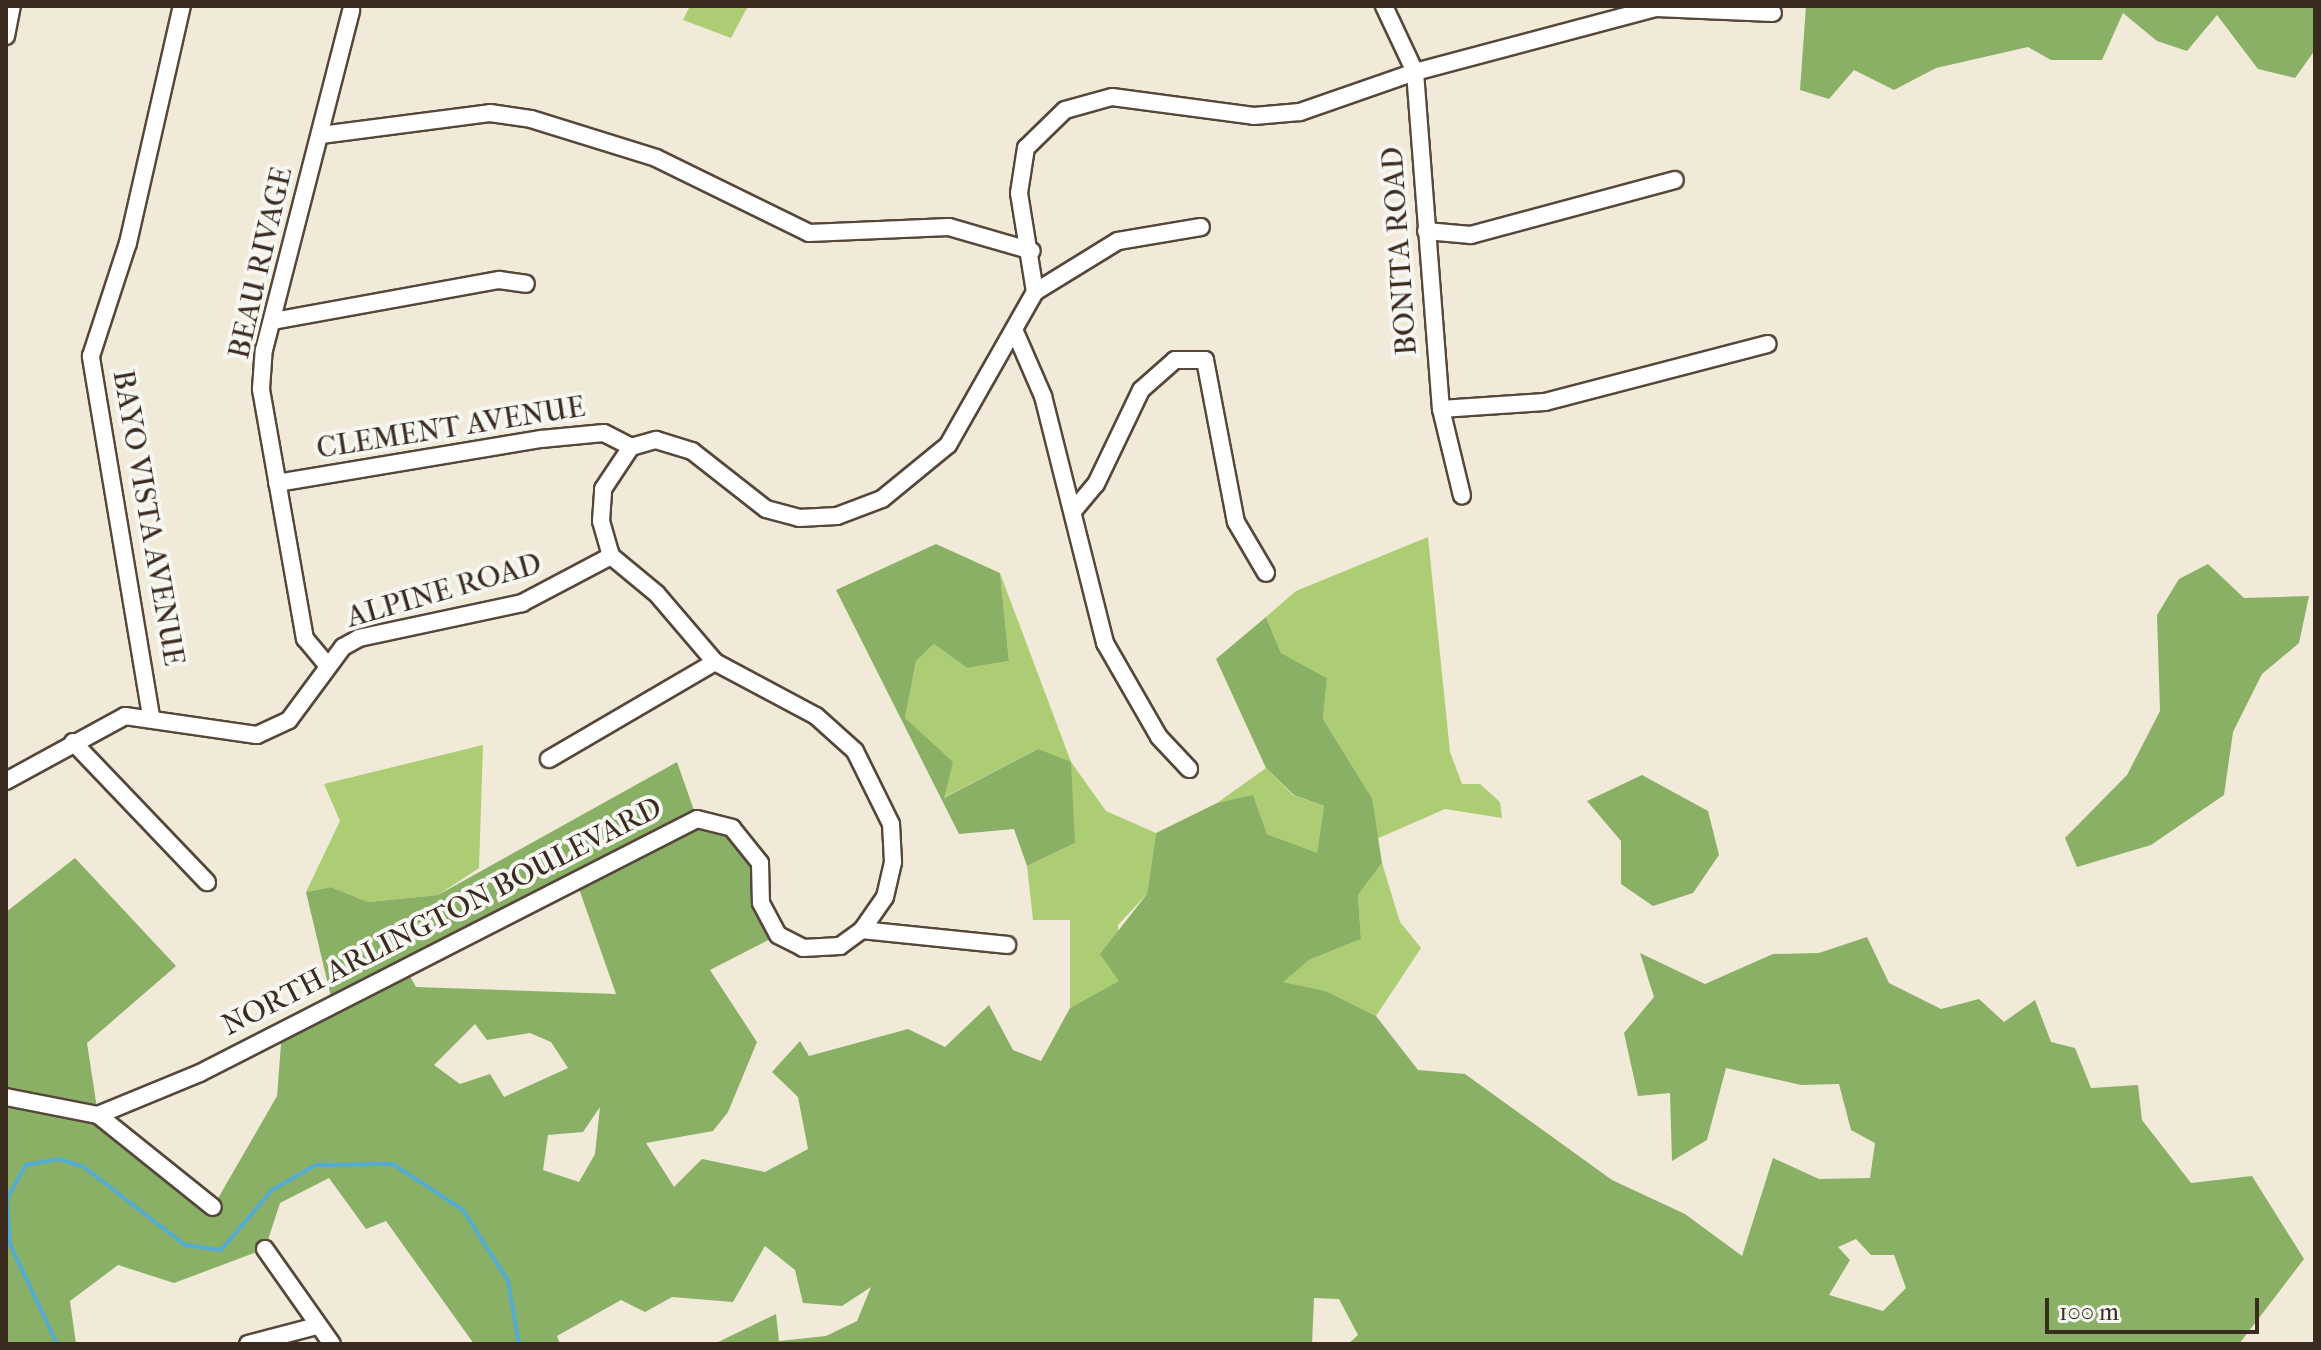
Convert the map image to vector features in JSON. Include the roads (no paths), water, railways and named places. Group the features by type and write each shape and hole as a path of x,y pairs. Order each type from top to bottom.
{"street":[{"path":"6,36 12,6"},
{"name":"BAYO VISTA AVENUE","path":"151,716 91,356 128,243 182,6"},
{"name":"BONITA ROAD","path":"1384,6 1415,72 1441,409 1462,496"},
{"path":"611,556 601,521 603,489 631,447 656,440 692,451 766,509 799,518 837,516 882,499 948,445 1016,334 1035,292 1032,251 1019,193 1026,148 1065,110 1112,97 1254,116 1300,112 1415,72 1656,8 1773,13"},
{"name":"BEAU RIVAGE","path":"328,666 305,639 261,389 273,321 351,10"},
{"path":"321,135 490,113 531,119 656,158 809,233 949,227 1032,251"},
{"path":"1426,231 1471,235 1675,180"},
{"path":"1035,292 1118,241 1201,227"},
{"path":"273,321 499,280 526,284"},
{"path":"1016,334 1043,396 1105,643 1159,737 1189,769"},
{"path":"1441,409 1545,402 1768,344"},
{"path":"1074,510 1096,484 1141,390 1175,360 1205,360 1236,522 1266,573"},
{"name":"CLEMENT AVENUE","path":"277,483 541,439 604,433 631,447"},
{"name":"ALPINE ROAD","path":"6,781 125,716 151,716 257,735 312,698 328,666 359,638 522,603 611,556"},
{"name":"NORTH ARLINGTON BOULEVARD","path":"98,1115 200,1073 697,819 732,828 760,863 761,903 778,935 803,948 840,946 862,930 885,897 893,862 891,824 878,790 855,751 816,716 715,662 657,594 611,556"},
{"path":"549,759 715,662"},
{"path":"73,742 207,882"},
{"path":"862,930 1007,945"},
{"path":"6,1097 98,1115 213,1207"},
{"path":"265,1249 291,1277 313,1327 332,1344"},
{"path":"248,1344 313,1327"}],"waterway":[{"path":"57,1344 10,1244 7,1199 26,1165 59,1159 84,1167 185,1245 221,1250 272,1190 316,1165 393,1164 463,1210 508,1281 519,1344"}]}
